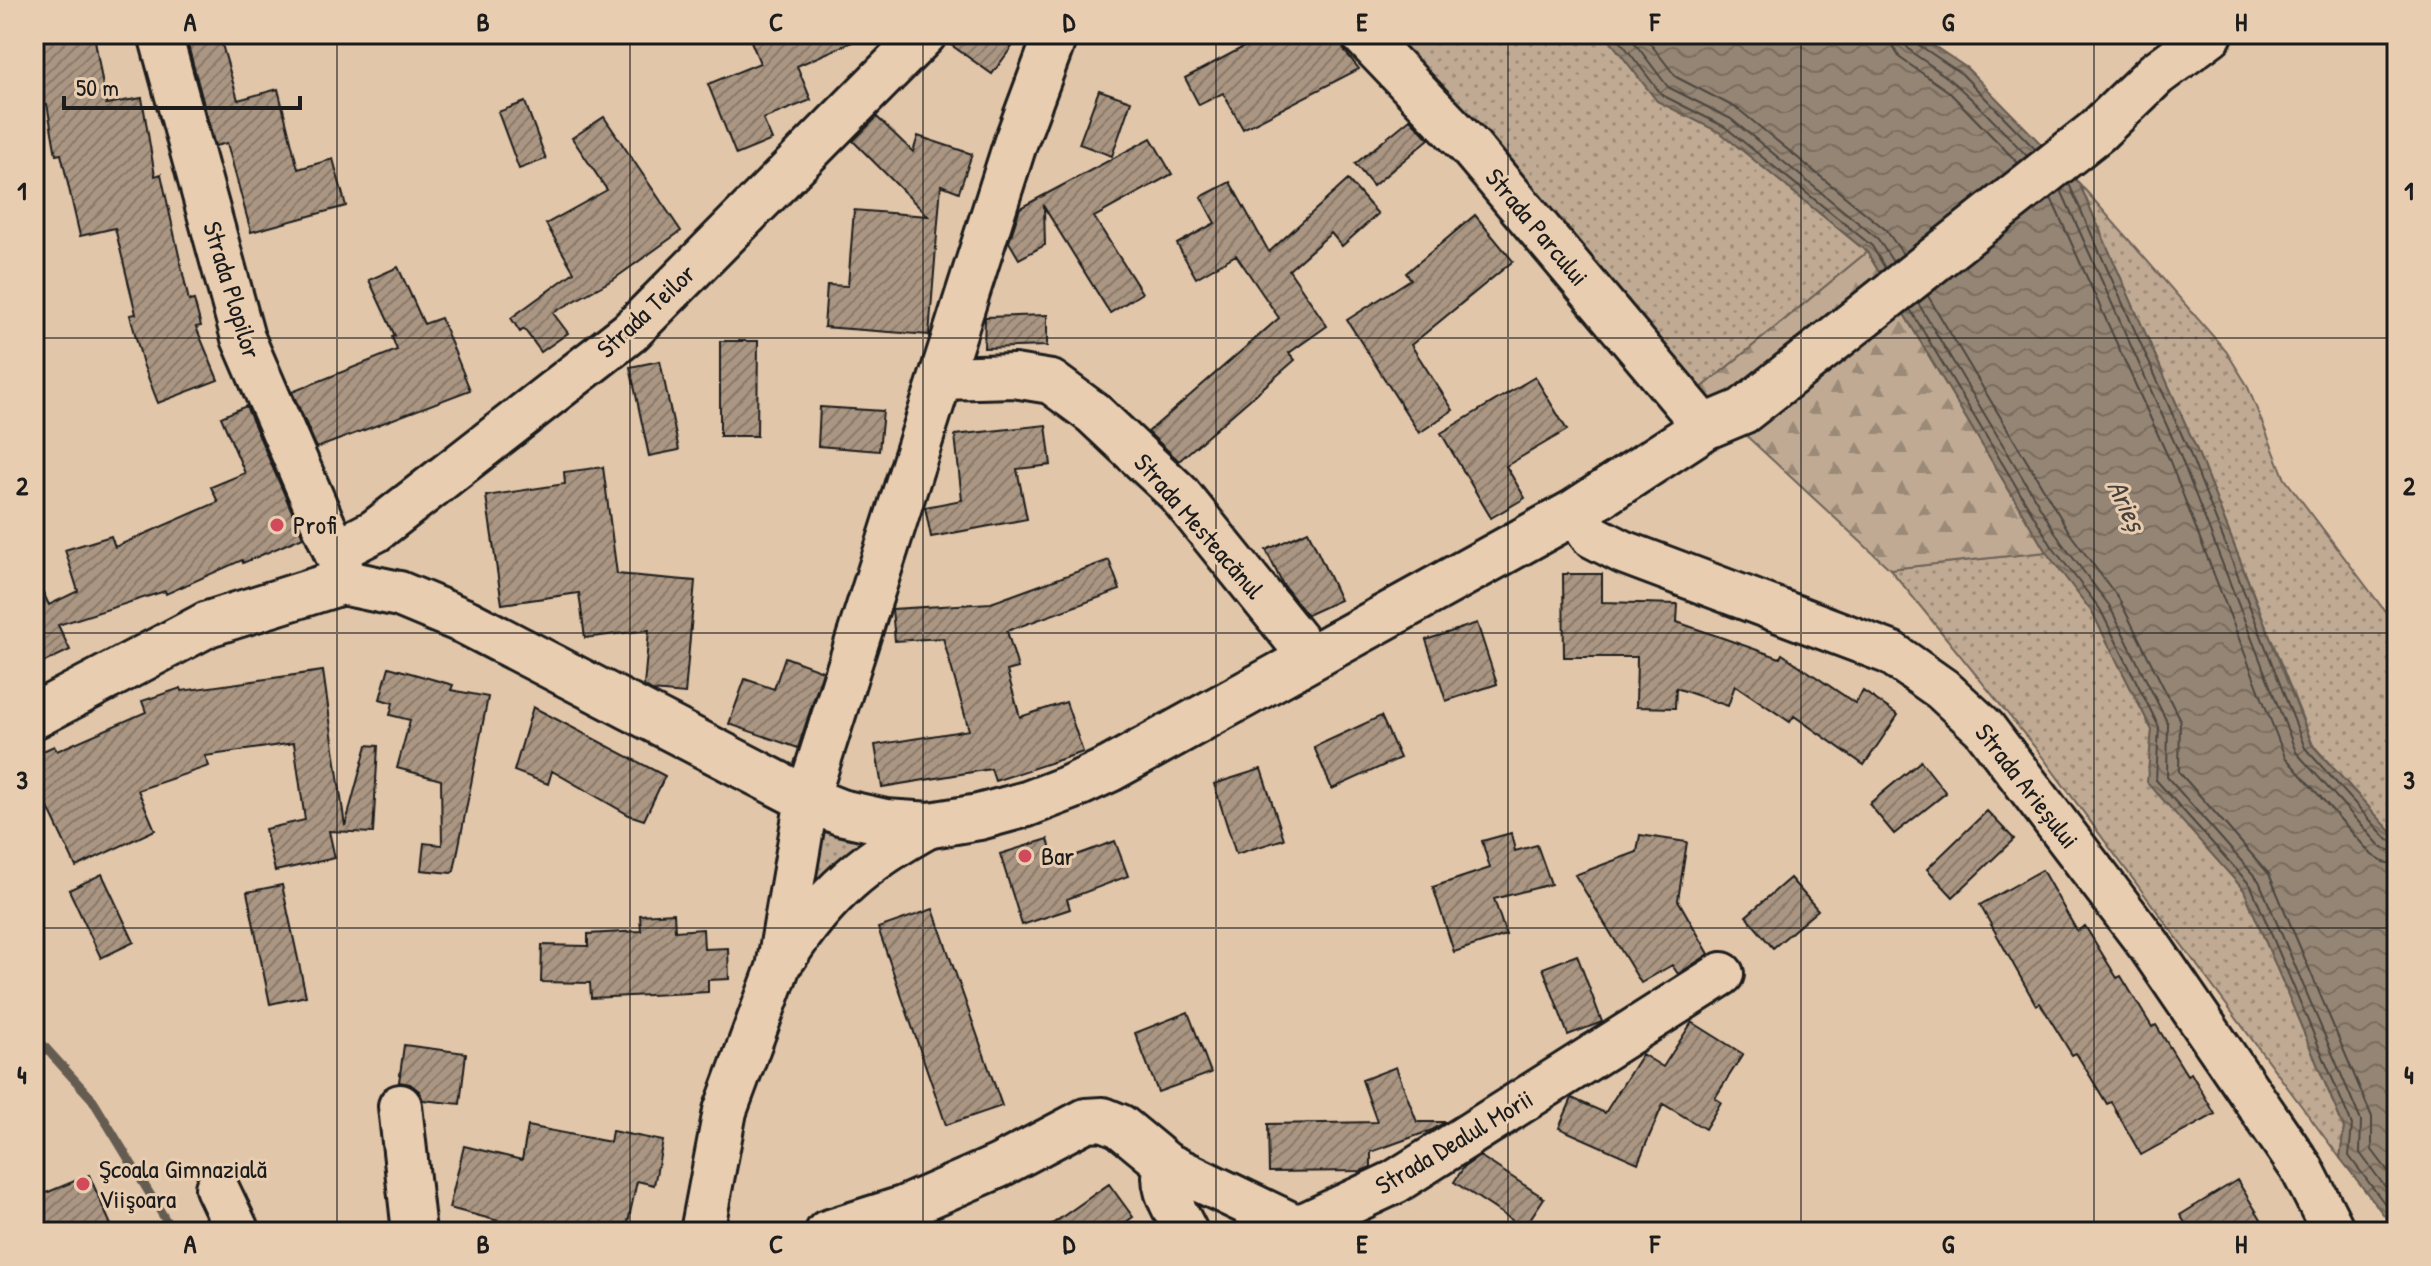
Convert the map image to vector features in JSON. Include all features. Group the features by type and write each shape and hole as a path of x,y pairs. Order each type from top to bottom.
{"main road":[{"path":"34,716 208,624 339,567 466,622 807,799 840,812 885,822 931,825 1015,807 1069,788 1110,769 1575,512 1724,419 2096,132 2156,74 2210,34"}],"street":[{"name":"Strada Plopilor","path":"160,34 243,338 339,567"},
{"name":"Strada Teilor","path":"339,567 375,531 630,332 925,34"},
{"path":"702,1232 725,1111 778,968 807,799 1015,144 1056,34"},
{"name":"Strada Parcului","path":"1362,34 1724,419"},
{"name":"Strada Mesteacănul","path":"941,378 1014,376 1051,382 1093,413 1178,493 1311,658"},
{"name":"Strada Arieșului","path":"1575,512 1592,536 1623,552 1891,653 1942,689 1984,728 2149,945 2302,1169 2334,1232"},
{"path":"778,968 806,923 842,884 884,850 931,825"},
{"name":"Strada Dealul Morii","path":"827,1232 903,1208 999,1166 1086,1120 1103,1119 1120,1126 1166,1164 1291,1224 1303,1225 1395,1182 1722,974"},
{"path":"400,1106 414,1232"},
{"path":"1166,1164 1162,1175 1164,1186 1186,1232"},
{"path":"217,1188 238,1232"}],"green space":[{"path":"1356,34 1605,34 1657,101 1721,133 1867,252 1698,391"},
{"path":"2079,183 2226,351 2247,385 2285,479 2397,627 2397,839 2313,745 2196,448"},
{"path":"1867,252 2046,552 1890,569 1698,391"},
{"path":"2046,552 2092,612 2152,730 2148,782 2244,890 2344,1128 2340,1158 2038,751 1890,569"},
{"path":"811,819 889,836 799,920"}],"water":[{"name":"Arieș","path":"1605,34 1916,34 1967,68 2079,183 2196,448 2312,745 2397,838 2397,1232 2340,1158 2344,1128 2244,890 2147,782 2152,730 2092,612 2046,552 1867,252 1721,133 1657,101"}],"building":[{"path":"34,34 94,34 106,104 142,98 155,176 161,174 189,301 194,300 201,326 196,327 218,380 158,403 143,364 130,315 136,314 115,228 80,236 61,154 56,155 47,104 41,105 34,65"},
{"path":"185,34 219,34 238,100 278,89 298,169 333,159 346,206 251,232 227,143 215,146"},
{"path":"748,34 870,34 797,66 811,100 763,119 772,140 736,155 708,84 760,63"},
{"path":"948,34 1000,34 1014,44 992,74 947,42"},
{"path":"1268,34 1339,34 1344,50 1359,69 1243,129 1223,93 1199,105 1185,78"},
{"path":"1099,90 1131,101 1112,156 1079,144"},
{"path":"525,102 546,159 519,169 498,112"},
{"path":"604,117 681,231 614,279 553,313 568,333 541,352 524,329 520,332 511,318 574,272 546,224 607,190 572,138"},
{"path":"877,117 913,152 918,136 972,154 959,192 941,185 929,335 824,327 827,285 848,286 854,210 928,216 853,141"},
{"path":"1410,119 1429,139 1373,186 1355,164"},
{"path":"1151,138 1172,174 1094,217 1142,293 1110,313 1044,207 1045,245 1019,259 1009,242 1020,208"},
{"path":"1348,180 1378,214 1342,246 1331,233 1289,270 1327,326 1289,353 1295,360 1179,461 1148,432 1279,318 1236,255 1196,278 1177,244 1215,223 1201,197 1230,182 1269,252"},
{"path":"1475,215 1513,261 1411,345 1453,410 1419,433 1347,320 1411,279 1406,273"},
{"path":"398,267 424,324 441,318 470,390 317,448 292,392 397,350 392,337 395,336 369,280"},
{"path":"1047,315 1047,346 984,348 985,317"},
{"path":"720,341 758,341 757,436 720,436"},
{"path":"660,361 679,450 649,456 630,367"},
{"path":"1535,377 1567,430 1506,466 1525,498 1491,518 1441,433"},
{"path":"246,406 303,537 166,594 165,591 58,625 70,650 34,667 34,573 49,605 78,591 65,550 111,536 115,547 218,502 211,487 245,473 221,417"},
{"path":"820,407 883,411 879,451 818,446"},
{"path":"1046,425 1051,465 1017,469 1027,519 931,537 925,507 962,500 955,435"},
{"path":"603,467 617,574 695,581 685,694 652,691 644,686 649,630 585,638 579,593 502,604 486,496 565,484 564,472"},
{"path":"1308,531 1340,600 1307,615 1282,583 1266,550"},
{"path":"1109,560 1120,590 1007,631 1018,668 1007,671 1020,717 1066,702 1083,752 995,781 991,769 882,787 875,745 969,730 943,638 895,641 892,609 991,603"},
{"path":"1563,574 1602,574 1602,602 1678,604 1677,622 1780,658 1782,654 1855,703 1863,691 1898,715 1864,765 1794,716 1790,722 1735,685 1728,706 1676,688 1675,708 1636,707 1637,657 1564,657"},
{"path":"1477,623 1497,684 1446,701 1426,640"},
{"path":"785,657 823,671 798,748 729,724 745,679 774,689"},
{"path":"389,667 453,685 451,690 488,697 454,871 451,873 421,870 424,843 442,845 441,780 397,768 410,720 390,715 393,703 380,699"},
{"path":"323,671 345,826 367,745 378,746 373,833 329,831 335,858 275,871 265,829 305,820 294,743 205,756 209,766 138,790 155,830 76,867 34,778 34,755 54,746 57,751 146,712 142,701 181,688 182,691"},
{"path":"533,707 665,776 644,820 629,815 552,771 548,784 514,771"},
{"path":"1381,716 1400,758 1332,789 1314,747"},
{"path":"1921,761 1946,793 1894,834 1869,804"},
{"path":"1261,769 1284,839 1236,854 1214,784"},
{"path":"1987,811 2014,839 1953,897 1927,869"},
{"path":"1511,833 1515,851 1537,845 1551,884 1494,899 1506,935 1454,952 1433,887 1490,868 1482,841"},
{"path":"1640,835 1687,842 1678,900 1709,954 1678,974 1672,965 1641,983 1575,875 1637,852"},
{"path":"1048,839 1055,863 1115,841 1128,876 1067,899 1070,909 1022,925 1000,854"},
{"path":"2042,870 2077,931 2085,926 2152,1027 2156,1025 2187,1075 2191,1073 2215,1114 2141,1155 2111,1102 2107,1104 2040,1003 2036,1005 1980,905"},
{"path":"102,874 134,942 101,958 69,890"},
{"path":"1790,878 1818,910 1773,948 1746,916"},
{"path":"282,885 306,996 270,1004 247,892"},
{"path":"933,909 1002,1106 946,1125 878,928"},
{"path":"674,913 675,931 703,929 704,949 728,948 729,979 708,980 708,992 591,998 590,983 541,982 542,945 588,946 588,934 641,931 640,915"},
{"path":"1577,955 1602,1022 1568,1035 1543,968"},
{"path":"1188,1012 1211,1073 1158,1092 1135,1033"},
{"path":"1692,1022 1743,1054 1715,1098 1721,1102 1705,1129 1663,1104 1638,1163 1559,1128 1572,1098 1605,1113 1642,1054 1663,1067"},
{"path":"404,1045 466,1053 460,1104 423,1100 419,1091 410,1084 399,1082"},
{"path":"1396,1067 1417,1122 1445,1122 1432,1130 1371,1152 1371,1167 1361,1171 1269,1172 1268,1124 1377,1122 1362,1080"},
{"path":"528,1126 610,1142 612,1131 663,1141 654,1185 637,1181 626,1232 512,1232 514,1225 449,1208 464,1146 522,1160"},
{"path":"1480,1156 1544,1198 1524,1228 1454,1182 1464,1167"},
{"path":"89,1175 111,1225 94,1232 34,1232 34,1198"},
{"path":"2237,1180 2269,1232 2191,1232 2180,1215"},
{"path":"1109,1184 1133,1217 1112,1232 1041,1232"}],"waterway":[{"path":"34,1035 92,1099 173,1232"}],"place":[{"name":"Profi","path":"277,525"},
{"name":"Bar","path":"1025,856"},
{"name":"Şcoala Gimnazială Viişoara","path":"83,1184"}]}
